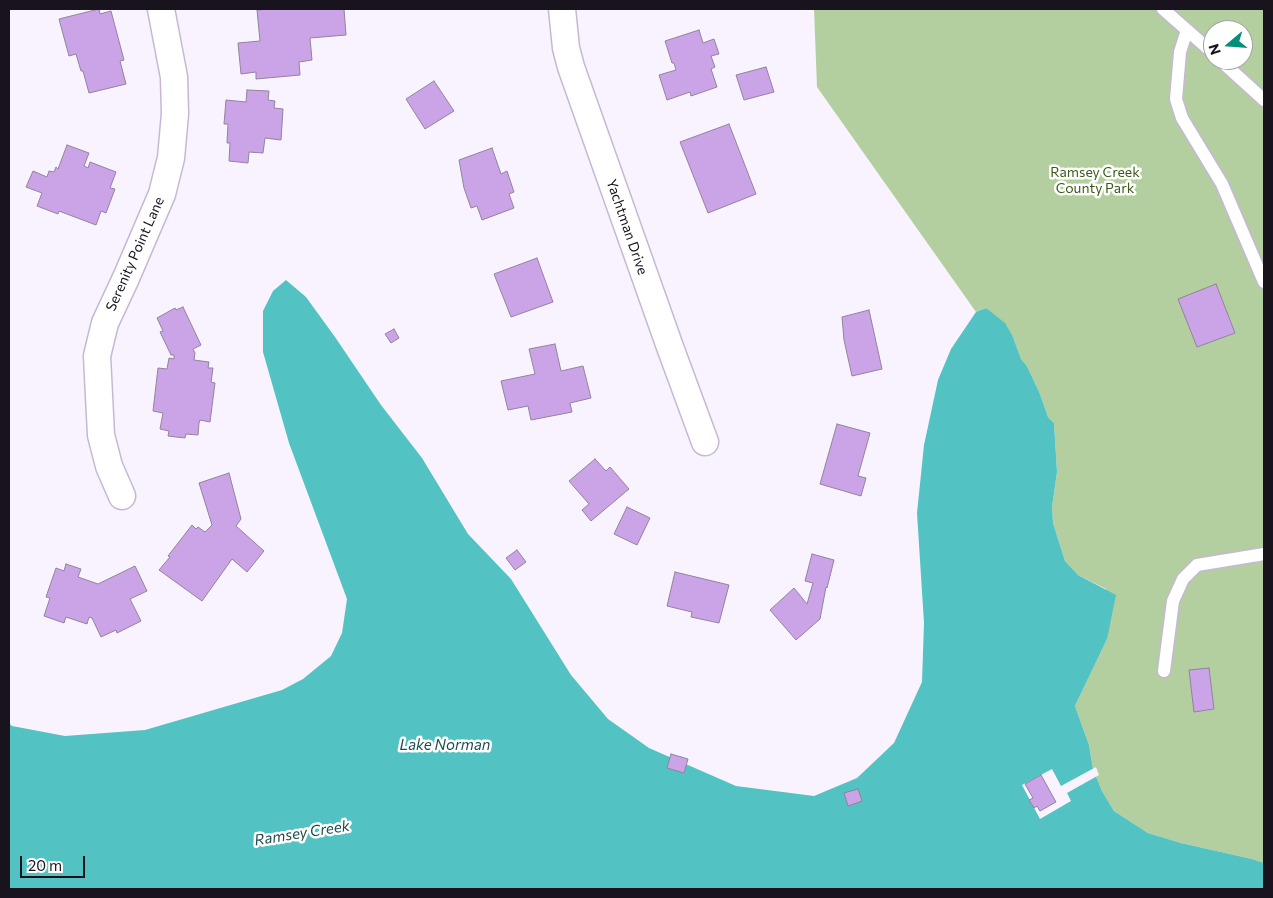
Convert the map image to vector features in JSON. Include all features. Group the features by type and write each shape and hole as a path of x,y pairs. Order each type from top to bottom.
{"street":[{"name":"Serenity Point Lane","path":"122,496 109,466 100,435 97,356 105,323 162,194 171,158 175,114 174,76 161,9"},
{"name":"Yachtman Drive","path":"562,9 566,48 571,67 705,442"}],"lane":[{"path":"1163,9 1203,44"},
{"path":"1187,30 1180,52 1176,99 1182,118 1222,184 1264,282"},
{"path":"1231,70 1264,100"},
{"path":"1164,671 1172,601 1183,579 1197,565 1264,554"}],"green space":[{"name":"Ramsey Creek County Park","path":"814,9 1264,9 1264,863 1148,833 1114,811 1102,791 1093,769 1089,745 1075,706 1107,639 1106,589 1078,575 1065,561 1053,523 1052,507 1057,472 1054,423 1048,417 1040,394 1027,366 1021,359 1013,337 986,308 976,312 817,87"}],"water":[{"name":"Lake Norman","path":"286,280 306,297 381,405 422,458 468,534 511,579 571,675 608,719 649,748 736,786 814,796 857,778 894,743 922,682 924,623 917,513 924,445 938,380 951,349 976,312 986,308 1005,323 1013,337 1021,359 1027,366 1040,394 1048,417 1054,423 1057,472 1052,507 1053,523 1065,561 1078,575 1116,595 1107,639 1075,706 1089,745 1093,769 1102,791 1114,811 1148,833 1264,863 1264,889 9,889 9,723 12,726 65,736 145,730 282,690 303,679 331,656 342,633 347,599 289,443 263,352 263,311 273,291"}],"pier":[{"path":"1096,767 1099,775 1067,793 1071,801 1040,819 1022,785 1052,769 1061,786"}],"building":[{"path":"99,9 100,14 111,11 124,60 120,61 126,84 89,93 76,54 69,56 59,19"},
{"path":"344,9 346,35 310,38 312,60 299,62 300,75 256,79 256,72 241,74 238,43 260,41 257,10"},
{"path":"699,30 703,43 714,39 719,54 711,56 715,67 711,69 717,87 691,96 690,92 667,100 659,75 676,70 665,41"},
{"path":"766,67 774,92 744,100 736,75"},
{"path":"434,81 454,111 425,129 406,99"},
{"path":"247,90 269,91 268,100 275,101 274,108 283,109 281,140 265,138 263,153 249,152 248,163 229,161 230,143 227,143 228,124 224,124 226,100 246,102"},
{"path":"729,124 756,194 708,213 680,142"},
{"path":"67,145 89,153 84,166 88,168 90,162 116,172 110,188 115,189 106,213 101,211 96,225 59,211 58,214 37,206 42,193 26,187 33,171 47,177 49,171 54,172 56,167 58,169"},
{"path":"492,148 501,174 507,171 514,192 509,194 514,208 482,220 477,206 471,208 464,188 459,160"},
{"path":"537,258 553,302 511,317 494,274"},
{"path":"1216,284 1235,333 1197,347 1178,299"},
{"path":"183,307 201,345 193,349 195,353 194,360 209,362 208,368 213,368 211,382 215,383 210,422 200,420 198,435 186,434 185,438 168,436 169,431 160,429 163,413 153,411 158,368 167,369 169,358 174,359 174,355 171,355 160,332 163,331 157,318 175,308 176,310"},
{"path":"869,310 882,369 852,376 844,340 842,317"},
{"path":"394,329 399,338 391,343 385,334"},
{"path":"555,344 561,371 583,366 591,398 570,403 572,412 531,420 528,406 508,410 501,381 535,374 529,349"},
{"path":"837,424 870,433 858,476 866,478 861,496 820,484"},
{"path":"595,459 606,471 610,467 629,489 591,521 582,510 589,504 569,481"},
{"path":"229,473 241,519 236,526 264,551 247,572 232,559 202,601 159,570 192,525 196,529 198,527 205,532 212,525 199,483"},
{"path":"627,507 650,518 637,545 614,534"},
{"path":"517,550 526,562 515,570 506,558"},
{"path":"812,554 834,560 826,587 820,619 796,640 770,610 794,588 807,604 813,583 805,581"},
{"path":"66,564 81,569 78,577 98,584 135,566 147,591 130,599 141,621 117,633 116,630 101,637 92,618 89,617 87,624 66,617 64,623 44,616 50,598 46,597 56,568 64,571"},
{"path":"675,572 729,585 719,623 691,617 692,612 667,606"},
{"path":"1209,668 1214,709 1194,712 1189,670"},
{"path":"671,754 688,759 684,773 667,768"},
{"path":"1041,775 1056,802 1040,811 1037,806 1034,808 1029,800 1033,798 1025,784"},
{"path":"858,789 862,801 848,806 844,793"}],"water label":[{"name":"Ramsey Creek","path":"302,833"}]}
